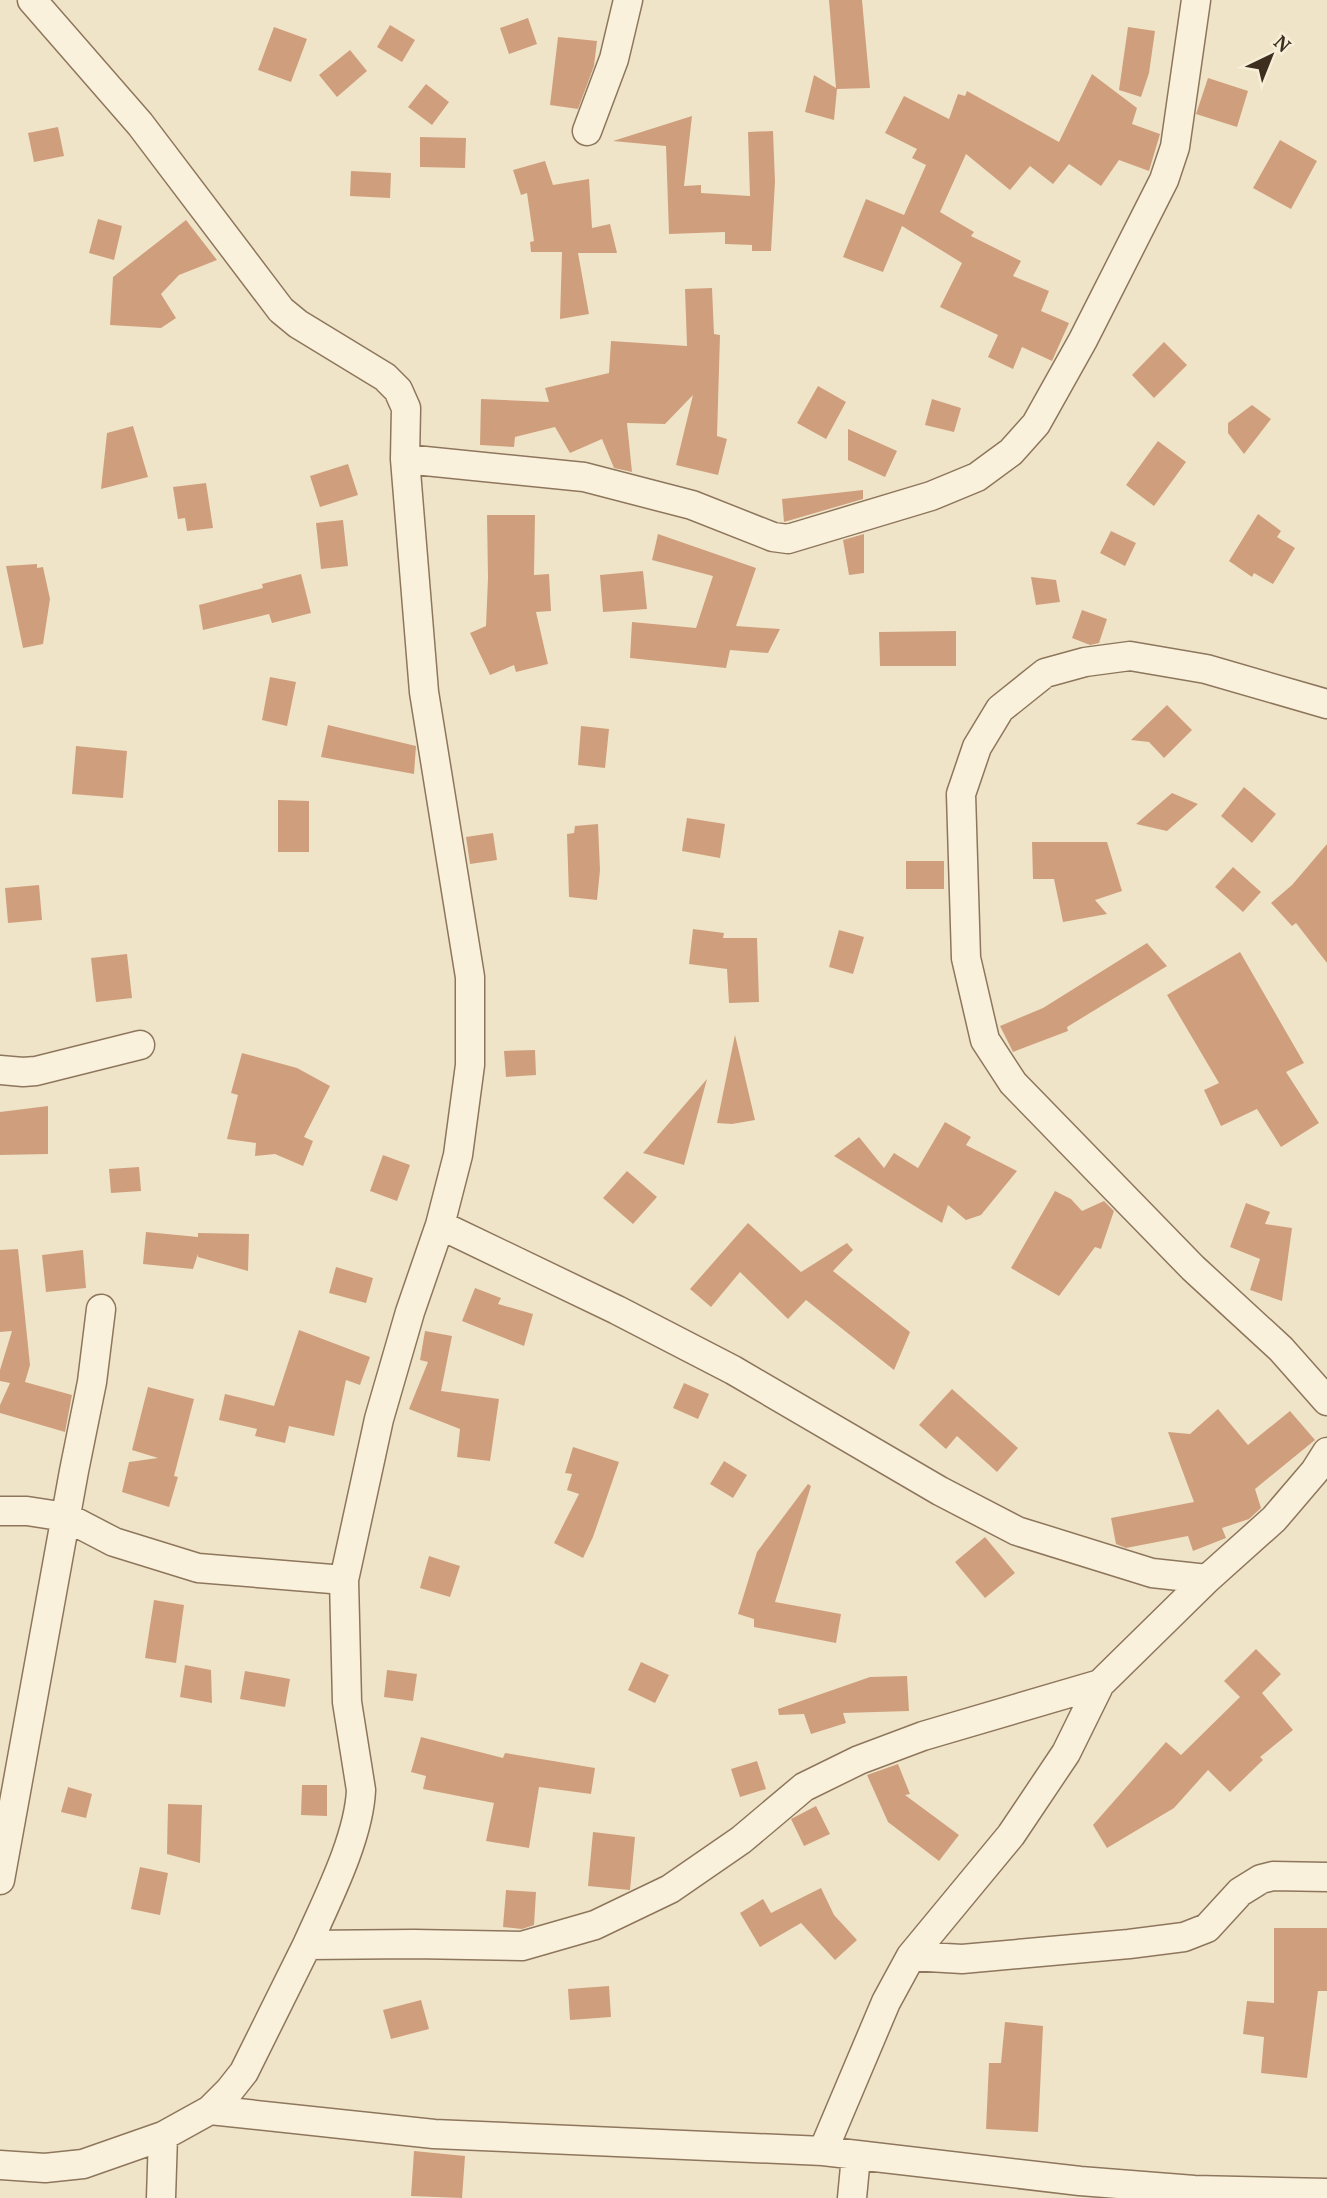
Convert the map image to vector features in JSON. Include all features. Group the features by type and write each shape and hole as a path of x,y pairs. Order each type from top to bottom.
{"street":[{"path":"0,2165 45,2168 83,2164 163,2136 210,2110 244,2072 330,1893 360,1804 347,1702 344,1580 379,1419 410,1312 440,1224 457,1155 470,1065 470,978 424,692 405,459 405,408 398,390 385,377 298,324 281,310 140,124 32,0"},
{"path":"587,131 614,59 628,0"},
{"path":"405,459 584,477 692,505 773,537 788,539 931,496 977,477 1011,452 1036,424 1083,340 1164,180 1175,147 1196,0"},
{"path":"1327,704 1206,668 1130,656 1085,662 1045,673 1000,709 977,747 961,793 967,958 985,1040 1013,1083 1193,1268 1281,1349 1327,1401"},
{"path":"0,1070 36,1071 139,1045"},
{"path":"440,1224 733,1370 940,1491 1017,1531 1152,1573 1207,1579"},
{"path":"0,1881 92,1382 101,1309"},
{"path":"823,2151 886,2002 911,1956 1011,1835 1066,1753 1100,1684 1207,1579 1274,1519 1315,1471 1327,1452"},
{"path":"0,1511 27,1511 66,1517 114,1542 198,1568 344,1580"},
{"path":"307,1945 522,1946 595,1925 670,1889 741,1840 804,1787 848,1765 923,1736 1100,1684"},
{"path":"911,1956 962,1959 1184,1937 1207,1928 1240,1892 1261,1878 1327,1877"},
{"path":"210,2110 434,2134 823,2151 1079,2189 1327,2193"},
{"path":"161,2198 163,2136"},
{"path":"852,2198 856,2155"}],"building":[{"path":"829,0 862,0 870,88 837,89 834,120 805,112 814,75 836,88"},
{"path":"528,18 537,44 509,54 500,28"},
{"path":"390,25 415,40 402,62 377,47"},
{"path":"274,27 307,39 291,82 258,70"},
{"path":"1128,27 1155,31 1149,73 1141,97 1119,90"},
{"path":"558,37 597,41 594,66 578,109 550,105"},
{"path":"350,50 367,71 337,97 319,75"},
{"path":"1092,74 1137,108 1132,124 1160,134 1149,171 1119,160 1101,186 1069,164 1053,184 1030,166 1010,190 966,154 940,212 974,232 971,236 1021,261 1013,276 1049,291 1041,311 1069,323 1052,361 1022,347 1013,369 988,357 998,335 940,307 962,263 902,226 883,272 843,257 866,199 904,215 926,165 912,158 917,149 885,133 904,96 949,119 958,94 965,96 967,91 1059,142"},
{"path":"1208,78 1248,91 1237,127 1196,114"},
{"path":"426,84 449,102 432,125 408,107"},
{"path":"692,116 684,186 701,185 701,193 750,196 748,132 773,131 775,182 771,251 752,251 752,245 725,244 725,232 669,234 666,146 613,141"},
{"path":"58,127 64,156 34,162 28,133"},
{"path":"420,137 466,138 465,168 420,167"},
{"path":"1280,140 1317,161 1291,209 1253,188"},
{"path":"545,161 553,185 589,179 592,228 610,224 617,253 578,253 589,314 560,319 562,252 531,252 530,242 534,241 527,193 521,195 513,170"},
{"path":"351,171 391,173 390,198 350,196"},
{"path":"98,219 122,226 114,260 89,253"},
{"path":"186,220 217,260 179,275 161,294 176,318 161,328 110,325 113,277"},
{"path":"712,288 714,334 720,335 717,436 727,439 718,475 676,465 693,395 665,424 627,423 632,472 614,468 602,439 570,453 555,427 515,437 514,447 480,445 481,399 549,402 545,388 609,373 611,341 687,346 685,289"},
{"path":"1164,342 1187,365 1154,398 1132,375"},
{"path":"818,386 846,402 826,439 797,423"},
{"path":"932,399 961,408 954,432 925,425"},
{"path":"1252,405 1271,419 1244,454 1228,433 1228,423"},
{"path":"133,426 148,477 101,489 107,433"},
{"path":"848,429 897,451 885,477 848,460"},
{"path":"1158,441 1186,462 1154,506 1126,485"},
{"path":"348,464 358,495 320,507 310,476"},
{"path":"206,483 213,528 187,531 185,518 178,519 173,487"},
{"path":"863,490 863,499 784,522 782,499"},
{"path":"1258,514 1281,531 1277,537 1295,548 1273,584 1254,573 1252,577 1229,561"},
{"path":"487,515 535,515 534,575 549,574 551,611 536,612 548,664 516,672 514,665 490,675 470,633 486,626"},
{"path":"343,520 348,566 321,569 316,523"},
{"path":"1111,531 1136,543 1125,566 1100,553"},
{"path":"658,534 756,568 736,626 780,629 768,653 730,650 726,668 630,658 632,622 696,628 713,576 652,560"},
{"path":"864,534 864,573 849,575 843,540"},
{"path":"37,564 37,568 43,567 50,599 43,644 23,648 6,566"},
{"path":"643,571 647,609 603,612 600,575"},
{"path":"301,574 311,613 272,623 269,614 203,630 199,605 263,588 262,584"},
{"path":"1031,577 1056,580 1060,602 1036,605"},
{"path":"1082,610 1107,619 1099,643 1090,645 1072,638"},
{"path":"956,631 956,666 880,666 879,632"},
{"path":"270,677 296,682 287,726 262,720"},
{"path":"1167,705 1192,730 1164,758 1149,742 1131,740"},
{"path":"328,725 416,746 414,774 321,757"},
{"path":"581,726 609,729 605,768 578,765"},
{"path":"76,746 127,751 123,798 72,794"},
{"path":"1244,787 1276,814 1252,843 1221,816"},
{"path":"1172,793 1198,804 1167,831 1136,824"},
{"path":"278,800 309,801 309,852 278,852"},
{"path":"687,818 725,824 720,858 682,851"},
{"path":"598,824 600,870 597,900 569,897 567,834 574,833 575,826"},
{"path":"493,833 497,860 470,864 466,837"},
{"path":"1032,842 1107,842 1122,891 1095,900 1107,914 1063,922 1054,879 1033,879"},
{"path":"1327,844 1327,963 1296,923 1292,926 1271,903 1292,885"},
{"path":"906,861 944,861 944,889 906,889"},
{"path":"1233,867 1261,892 1243,912 1215,887"},
{"path":"39,885 42,920 8,923 5,888"},
{"path":"693,929 724,933 723,938 757,938 759,1002 729,1003 727,969 689,964"},
{"path":"839,930 864,937 853,974 829,967"},
{"path":"1147,943 1167,966 1067,1027 1068,1031 1013,1052 1000,1026 1043,1008"},
{"path":"1240,952 1304,1063 1286,1072 1319,1123 1281,1147 1257,1109 1221,1126 1204,1090 1219,1083 1167,995"},
{"path":"127,954 132,998 96,1002 91,958"},
{"path":"735,1035 755,1120 732,1124 717,1123"},
{"path":"535,1050 536,1075 506,1077 504,1051"},
{"path":"242,1053 297,1068 330,1086 304,1137 313,1141 303,1166 275,1154 255,1156 256,1143 227,1139 238,1095 231,1093"},
{"path":"707,1079 684,1165 643,1153"},
{"path":"48,1106 48,1154 0,1155 0,1112"},
{"path":"945,1122 971,1137 966,1145 1017,1171 981,1215 966,1220 948,1205 942,1223 834,1156 859,1137 884,1168 894,1153 918,1168"},
{"path":"383,1155 410,1165 397,1201 370,1191"},
{"path":"139,1167 141,1191 111,1193 109,1169"},
{"path":"627,1171 657,1197 633,1224 603,1198"},
{"path":"1055,1191 1071,1199 1082,1211 1104,1201 1114,1211 1101,1249 1095,1247 1059,1296 1011,1268"},
{"path":"1246,1203 1270,1212 1265,1224 1292,1228 1282,1301 1250,1290 1260,1259 1230,1247"},
{"path":"748,1223 801,1272 847,1243 853,1250 833,1271 910,1332 894,1370 806,1300 788,1319 740,1272 711,1307 690,1289"},
{"path":"146,1232 198,1237 198,1233 249,1234 248,1271 198,1257 198,1254 193,1269 143,1264"},
{"path":"18,1249 30,1365 25,1382 72,1395 65,1432 0,1413 0,1405 10,1383 0,1381 0,1370 12,1331 0,1332 0,1250"},
{"path":"83,1250 86,1288 46,1292 42,1255"},
{"path":"336,1267 373,1278 366,1303 329,1293"},
{"path":"475,1288 501,1298 498,1304 533,1314 524,1346 462,1321"},
{"path":"299,1330 370,1357 360,1385 346,1380 334,1436 289,1426 285,1443 255,1436 257,1429 219,1420 225,1394 274,1406"},
{"path":"425,1331 452,1336 441,1391 499,1399 490,1461 457,1457 460,1429 409,1409 428,1362 420,1360"},
{"path":"684,1383 709,1394 698,1419 673,1408"},
{"path":"148,1387 194,1399 174,1476 178,1477 169,1507 122,1492 129,1462 158,1458 132,1450"},
{"path":"952,1389 1018,1448 997,1472 957,1436 946,1449 919,1425"},
{"path":"1218,1409 1248,1445 1290,1411 1315,1440 1255,1489 1261,1508 1249,1519 1222,1528 1226,1538 1193,1551 1188,1536 1126,1548 1116,1544 1111,1518 1194,1502 1168,1432 1190,1434"},
{"path":"573,1447 619,1462 583,1558 554,1543 579,1494 567,1490 572,1474 565,1473"},
{"path":"724,1461 747,1475 733,1498 710,1484"},
{"path":"808,1484 811,1486 775,1602 841,1614 836,1643 754,1627 754,1619 738,1614 757,1552"},
{"path":"985,1537 1015,1573 985,1598 955,1562"},
{"path":"429,1556 460,1566 450,1597 420,1588"},
{"path":"154,1600 184,1605 176,1663 145,1658"},
{"path":"1256,1649 1281,1674 1262,1693 1293,1730 1260,1757 1263,1760 1230,1792 1208,1770 1174,1808 1107,1848 1093,1825 1166,1742 1181,1755 1240,1697 1224,1681"},
{"path":"641,1662 669,1675 655,1703 628,1690"},
{"path":"185,1665 211,1670 212,1703 180,1697"},
{"path":"387,1670 417,1674 413,1701 384,1697"},
{"path":"245,1671 290,1679 285,1707 240,1699"},
{"path":"907,1676 909,1711 843,1713 846,1723 811,1734 804,1714 779,1715 778,1709 870,1677"},
{"path":"421,1737 503,1758 505,1753 595,1768 591,1794 539,1787 529,1848 486,1841 494,1803 423,1789 426,1776 411,1772"},
{"path":"757,1761 766,1789 740,1797 731,1769"},
{"path":"898,1764 910,1794 905,1795 959,1835 939,1861 888,1822 867,1775"},
{"path":"302,1785 327,1785 327,1816 301,1815"},
{"path":"68,1787 92,1794 86,1818 61,1812"},
{"path":"168,1804 202,1805 200,1863 167,1854"},
{"path":"816,1806 830,1834 804,1846 791,1819"},
{"path":"593,1832 635,1837 630,1890 588,1886"},
{"path":"140,1867 168,1873 160,1915 131,1909"},
{"path":"821,1888 834,1915 857,1940 835,1960 801,1923 760,1947 740,1913 763,1899 771,1913"},
{"path":"506,1890 536,1892 534,1925 522,1929 503,1927"},
{"path":"1274,1928 1327,1928 1327,1991 1318,1991 1307,2078 1261,2073 1264,2037 1243,2034 1247,2001 1274,2003"},
{"path":"609,1986 611,2017 570,2020 568,1989"},
{"path":"421,2000 429,2029 391,2039 383,2010"},
{"path":"1005,2022 1043,2026 1038,2132 986,2129 989,2063 1001,2063"},
{"path":"414,2151 465,2156 462,2198 411,2196"}]}
